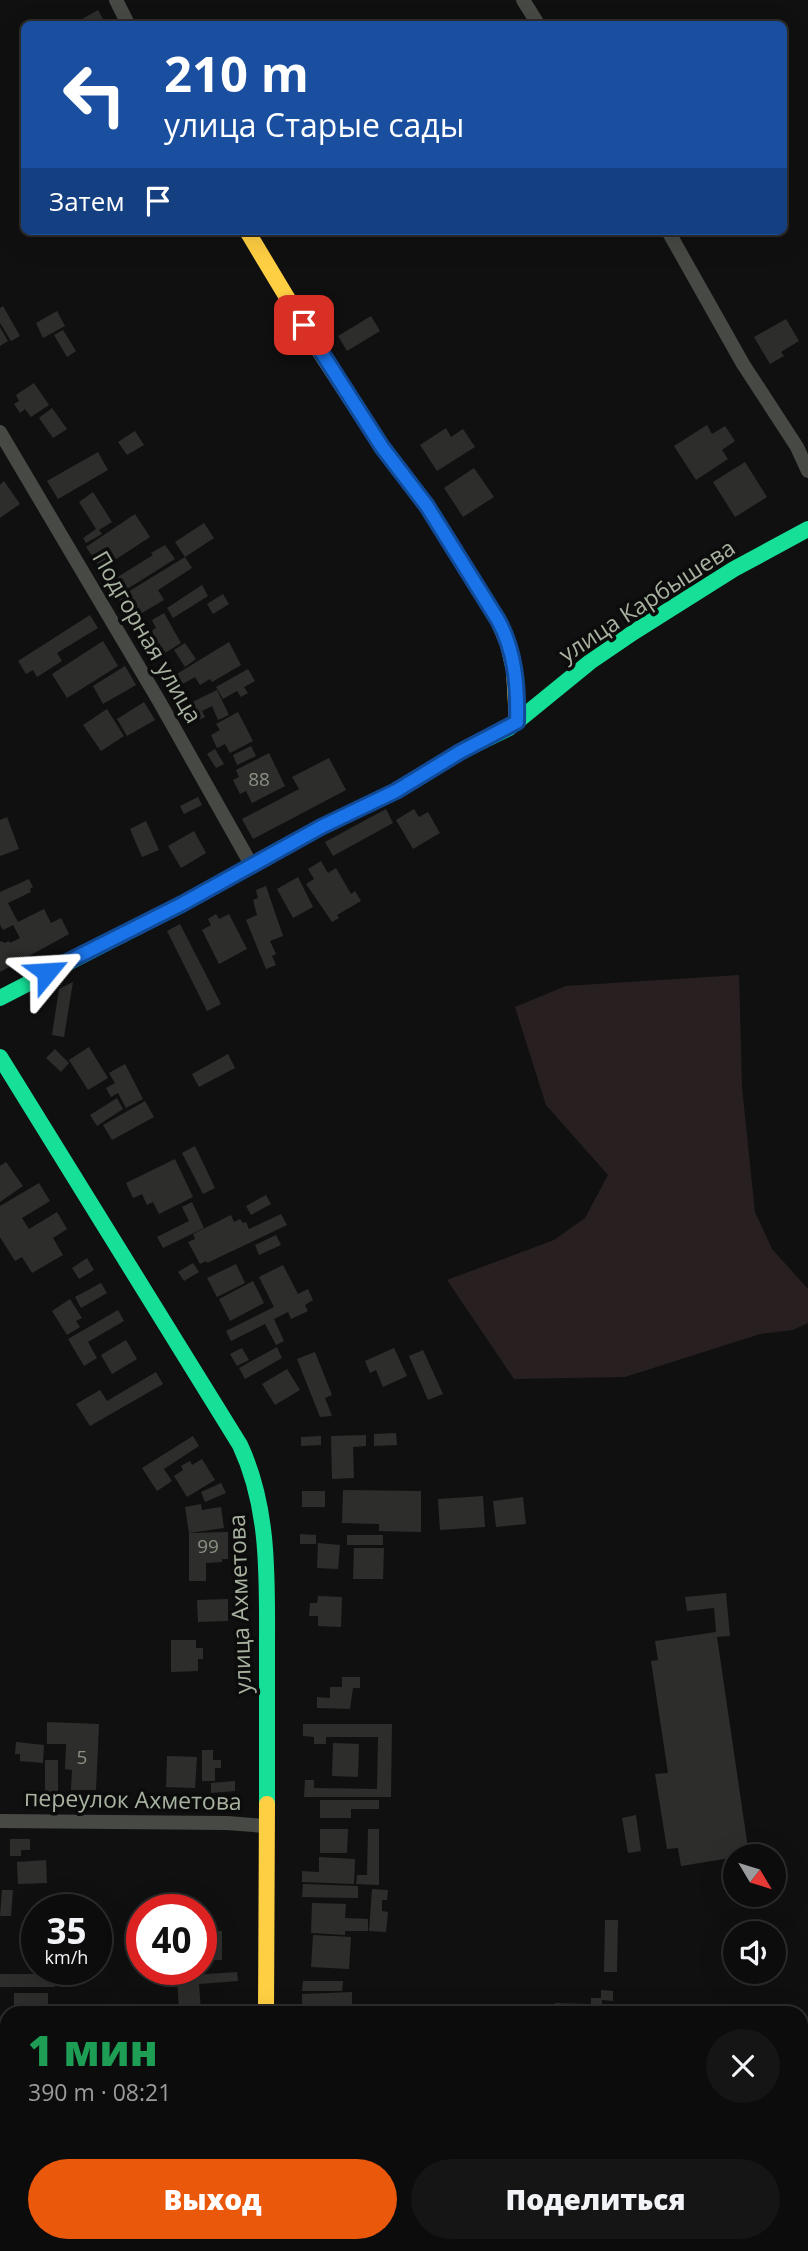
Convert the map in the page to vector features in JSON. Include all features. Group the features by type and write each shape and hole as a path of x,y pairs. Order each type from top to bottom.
{"street":[{"path":"116,0 126,21"},
{"path":"523,0 536,21"},
{"path":"249,235 324,359 382,447 427,506 508,638 515,672 517,722"},
{"path":"670,235 743,363 797,447 808,471"},
{"name":"Подгорная улица","path":"0,432 159,701 251,866"},
{"name":"улица Карбышева","path":"0,998 321,827 396,791 460,752 517,722 590,662 654,618 734,569 808,529"},
{"name":"улица Ахметова","path":"0,1057 251,1466 262,1510 265,1554 266,2006"},
{"name":"переулок Ахметова","path":"0,1821 227,1823 265,1826"}],"shaded area":[{"path":"739,975 742,1087 755,1212 772,1249 808,1289 808,1323 793,1330 760,1334 625,1377 514,1379 447,1280 554,1240 585,1218 608,1175 546,1105 515,1007 566,986"}],"building":[{"path":"98,10 104,21 79,21"},
{"path":"3,306 20,336 11,341 0,323 0,308"},
{"path":"57,311 65,326 43,338 36,323"},
{"path":"371,316 380,331 347,351 338,336"},
{"path":"786,319 799,341 781,352 784,356 770,364 754,337"},
{"path":"0,327 8,341 0,346"},
{"path":"63,330 76,351 67,357 54,335"},
{"path":"34,383 49,405 31,417 25,409 20,413 14,404 19,401 16,395"},
{"path":"52,408 67,429 53,438 39,418"},
{"path":"707,425 712,434 725,426 735,441 722,450 728,459 696,480 674,446"},
{"path":"446,428 451,437 463,429 475,447 437,471 420,445"},
{"path":"135,431 144,445 127,455 118,442"},
{"path":"98,452 108,470 58,499 47,481"},
{"path":"745,462 767,497 735,517 713,482"},
{"path":"474,468 494,497 463,517 444,488"},
{"path":"4,481 20,504 0,518 0,485"},
{"path":"93,492 112,522 99,530 102,534 86,543 83,538 96,529 79,502"},
{"path":"135,514 150,537 101,569 86,547"},
{"path":"204,523 214,538 185,557 175,542"},
{"path":"165,545 175,559 116,596 108,583"},
{"path":"185,557 192,568 158,590 164,600 130,620 118,598"},
{"path":"202,585 208,596 173,618 167,608"},
{"path":"223,594 229,604 213,614 207,604"},
{"path":"164,613 181,643 165,653 159,643 152,647 145,635 156,628 152,620"},
{"path":"90,615 98,628 57,653 62,661 37,677 33,670 26,674 18,661"},
{"path":"103,641 118,666 67,698 52,674"},
{"path":"229,642 241,665 212,682 210,679 200,685 195,677 172,690 167,680"},
{"path":"185,643 196,659 185,667 174,650"},
{"path":"125,666 136,685 103,704 93,686"},
{"path":"248,669 255,681 244,687 248,693 241,697 237,691 223,699 216,687"},
{"path":"217,690 229,715 218,720 212,706 202,711 205,717 195,722 192,715 187,717 182,707"},
{"path":"144,702 155,720 127,736 117,719"},
{"path":"107,709 124,736 101,751 83,725"},
{"path":"238,712 253,741 230,753 225,744 217,748 211,735 220,730 216,724"},
{"path":"251,746 256,756 237,765 233,755"},
{"path":"215,749 224,764 216,768 207,754"},
{"path":"269,753 285,786 252,803 246,791 240,794 233,780 239,777 236,770"},
{"path":"329,758 346,790 253,839 242,819 299,789 292,777"},
{"path":"198,797 202,805 184,814 180,806"},
{"path":"386,809 393,823 333,856 325,842"},
{"path":"414,809 419,817 428,812 440,833 413,849 396,820"},
{"path":"7,817 19,849 0,856 0,820"},
{"path":"146,821 159,850 142,857 130,829"},
{"path":"194,831 206,853 181,868 168,846"},
{"path":"321,861 328,873 336,868 351,894 355,891 361,901 337,915 339,918 332,922 306,884 314,879 308,869"},
{"path":"298,877 313,907 293,918 277,889"},
{"path":"29,879 33,887 31,892 8,903 18,922 44,909 51,923 61,918 69,934 0,972 0,942 10,943 20,938 13,925 3,930 0,925 0,892"},
{"path":"266,886 283,936 270,941 276,954 272,956 276,965 266,969 246,920 257,915 253,900 258,898 256,890"},
{"path":"216,914 219,919 229,914 247,949 219,964 202,930 211,925 208,919"},
{"path":"180,924 221,1004 207,1011 167,931"},
{"path":"73,982 64,1037 52,1035 59,989"},
{"path":"89,1047 108,1078 88,1090 69,1060"},
{"path":"55,1049 69,1063 61,1072 46,1058"},
{"path":"228,1054 235,1068 199,1087 192,1074"},
{"path":"125,1064 143,1099 126,1108 118,1093 111,1097 106,1088 115,1083 109,1073"},
{"path":"117,1098 123,1109 97,1126 90,1115"},
{"path":"145,1101 154,1117 112,1140 103,1125"},
{"path":"195,1146 215,1188 203,1194 182,1153"},
{"path":"175,1159 193,1197 159,1214 153,1202 147,1205 142,1194 133,1198 126,1183"},
{"path":"6,1162 23,1186 0,1202 0,1166"},
{"path":"39,1183 50,1201 22,1218 29,1229 57,1212 67,1229 53,1238 63,1255 32,1273 22,1257 15,1261 0,1237 0,1206"},
{"path":"266,1195 271,1204 251,1215 246,1206"},
{"path":"192,1202 204,1228 163,1248 157,1237 189,1221 182,1207"},
{"path":"281,1214 287,1225 207,1263 206,1261 200,1264 188,1242 195,1239 193,1234 231,1215 234,1222 240,1219 243,1223 246,1222 249,1229"},
{"path":"276,1235 281,1245 259,1255 255,1245"},
{"path":"87,1258 94,1270 79,1279 72,1268"},
{"path":"193,1263 199,1272 184,1281 178,1272"},
{"path":"236,1264 245,1283 217,1297 207,1278"},
{"path":"283,1265 298,1294 308,1289 313,1300 305,1305 308,1311 291,1319 288,1312 274,1319 284,1341 276,1345 265,1324 231,1341 226,1331 274,1307 259,1277"},
{"path":"253,1281 264,1303 230,1321 219,1299"},
{"path":"101,1283 107,1293 81,1308 75,1297"},
{"path":"70,1299 82,1318 76,1321 80,1327 67,1335 52,1311"},
{"path":"118,1310 124,1321 88,1342 97,1358 84,1366 68,1339"},
{"path":"126,1340 137,1359 112,1374 101,1355"},
{"path":"277,1347 282,1358 245,1379 239,1368"},
{"path":"242,1348 249,1360 237,1366 230,1354"},
{"path":"394,1348 407,1376 383,1387 376,1370 370,1373 365,1361"},
{"path":"423,1350 443,1394 428,1400 409,1356"},
{"path":"315,1352 332,1395 325,1398 332,1416 320,1417 297,1359"},
{"path":"287,1369 300,1390 275,1405 262,1384"},
{"path":"156,1372 163,1384 90,1426 76,1404 100,1390 107,1401"},
{"path":"396,1433 397,1445 374,1446 374,1434"},
{"path":"366,1435 366,1446 353,1447 354,1478 332,1479 331,1436"},
{"path":"193,1436 199,1446 164,1469 172,1481 157,1491 142,1468"},
{"path":"321,1436 321,1445 301,1446 301,1437"},
{"path":"202,1459 215,1480 187,1497 174,1476 183,1470 181,1466 190,1461 192,1465"},
{"path":"221,1483 226,1493 205,1502 201,1492"},
{"path":"343,1490 421,1491 421,1532 379,1531 379,1524 342,1523"},
{"path":"302,1491 325,1491 325,1507 302,1507"},
{"path":"483,1496 485,1527 440,1530 438,1499"},
{"path":"523,1497 526,1524 496,1527 493,1501"},
{"path":"201,1504 202,1510 221,1507 224,1528 189,1533 185,1507"},
{"path":"228,1532 228,1559 206,1563 206,1581 189,1581 189,1533"},
{"path":"300,1534 316,1535 316,1544 300,1544"},
{"path":"347,1535 383,1535 383,1545 347,1545"},
{"path":"318,1543 340,1545 338,1569 317,1568"},
{"path":"354,1548 384,1548 383,1579 353,1579"},
{"path":"726,1593 730,1636 717,1637 747,1844 723,1844 723,1859 681,1866 678,1848 667,1849 655,1774 668,1773 651,1661 658,1660 655,1641 716,1632 714,1608 687,1611 685,1597"},
{"path":"318,1596 342,1597 341,1627 318,1626 318,1616 309,1616 310,1603 317,1603"},
{"path":"228,1599 228,1621 198,1622 197,1600"},
{"path":"171,1640 196,1640 196,1648 203,1648 203,1659 198,1659 198,1671 171,1672"},
{"path":"342,1677 360,1677 360,1688 353,1688 350,1709 317,1708 317,1697 330,1698 330,1687 342,1687"},
{"path":"47,1722 99,1724 96,1790 71,1790 72,1770 65,1769 66,1744 47,1744"},
{"path":"303,1724 392,1724 391,1797 304,1797 305,1780 314,1780 314,1788 377,1789 378,1737 326,1737 326,1744 314,1744 314,1737 303,1736"},
{"path":"16,1742 44,1745 43,1763 20,1761 20,1754 15,1754"},
{"path":"333,1743 359,1744 358,1777 332,1776"},
{"path":"202,1750 213,1750 213,1760 221,1760 221,1768 215,1768 215,1781 202,1781"},
{"path":"167,1756 197,1757 195,1788 166,1787"},
{"path":"45,1760 58,1760 58,1795 45,1795"},
{"path":"235,1781 235,1791 211,1793 211,1783"},
{"path":"320,1800 379,1800 379,1809 351,1809 351,1818 320,1818"},
{"path":"636,1815 641,1851 628,1853 622,1818"},
{"path":"320,1829 348,1829 347,1853 320,1853"},
{"path":"368,1829 379,1829 379,1885 356,1884 357,1875 367,1875"},
{"path":"10,1839 30,1839 30,1850 21,1850 21,1856 10,1856"},
{"path":"319,1857 355,1859 354,1884 302,1882 302,1871 319,1872"},
{"path":"46,1860 47,1883 18,1884 17,1862"},
{"path":"303,1884 358,1886 358,1898 302,1897"},
{"path":"372,1889 388,1890 387,1900 382,1900 382,1911 388,1912 386,1932 369,1931"},
{"path":"2,1890 13,1890 11,1916 0,1916"},
{"path":"312,1903 346,1904 345,1918 368,1919 368,1931 345,1931 345,1935 311,1933"},
{"path":"605,1920 618,1920 617,1972 604,1972"},
{"path":"217,1931 222,1931 222,1960 217,1960"},
{"path":"313,1935 351,1937 349,1969 311,1967"},
{"path":"237,1972 238,1981 217,1983 217,1973"},
{"path":"0,1974 21,1974 21,1985 55,1985 55,1987 0,1987"},
{"path":"303,1981 343,1981 342,1991 302,1991"},
{"path":"178,1985 199,1985 201,2006 179,2006"},
{"path":"601,1990 613,1991 613,2001 602,2000 602,2006 591,2006 591,1998 601,1998"},
{"path":"352,1992 352,2006 302,2006 302,1994"},
{"path":"14,1993 48,1993 48,2006 14,2006"},
{"path":"555,2003 586,2004 586,2006 555,2006"}],"traffic: fast":[{"path":"0,998 182,904 321,827 396,791 460,752 509,728 590,662 634,632 734,569 808,529"},
{"path":"0,1057 240,1445 250,1469 265,1545 267,1804"}],"traffic: slow":[{"path":"249,235 318,349 382,447 427,506 498,620 508,644 514,670 517,722"},
{"path":"266,2006 267,1804"}],"route":[{"path":"47,972 182,904 321,827 396,791 460,752 517,722 515,672 508,638 427,506 382,447 304,325"}]}
